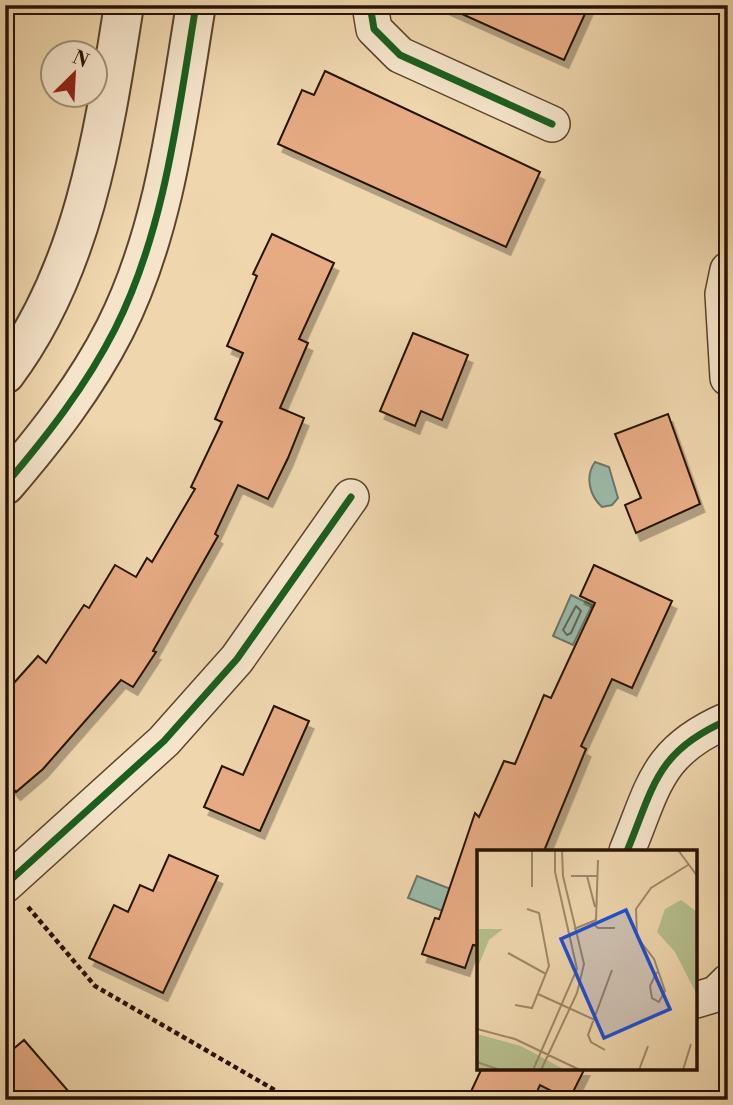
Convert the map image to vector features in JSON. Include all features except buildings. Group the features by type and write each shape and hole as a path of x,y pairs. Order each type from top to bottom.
{"street":[{"path":"5,374 25,348 51,301 92,182 124,5"},
{"path":"5,485 58,422 115,328 150,239 173,140 196,5"},
{"path":"370,5 374,29 400,55 552,124"},
{"path":"728,270 723,294 728,378"},
{"path":"6,884 173,731 237,659 351,497"},
{"path":"627,850 643,804 660,770 691,739 728,720"},
{"path":"698,1000 716,995 728,982"}],"path":[{"path":"6,884 95,986 290,1096 292,1100"}],"water":[{"path":"595,462 609,467 618,498 612,505 602,507 591,491 589,479"},
{"path":"571,595 592,605 573,645 553,636"},
{"path":"417,876 456,891 448,913 408,898"}],"cycle path":[{"path":"5,485 79,390 104,350 132,291 146,252 168,170 196,5"},
{"path":"370,5 374,29 400,55 552,124"},
{"path":"5,885 164,741 237,659 351,497"},
{"path":"627,850 652,789 672,758 686,744 728,720"}]}
